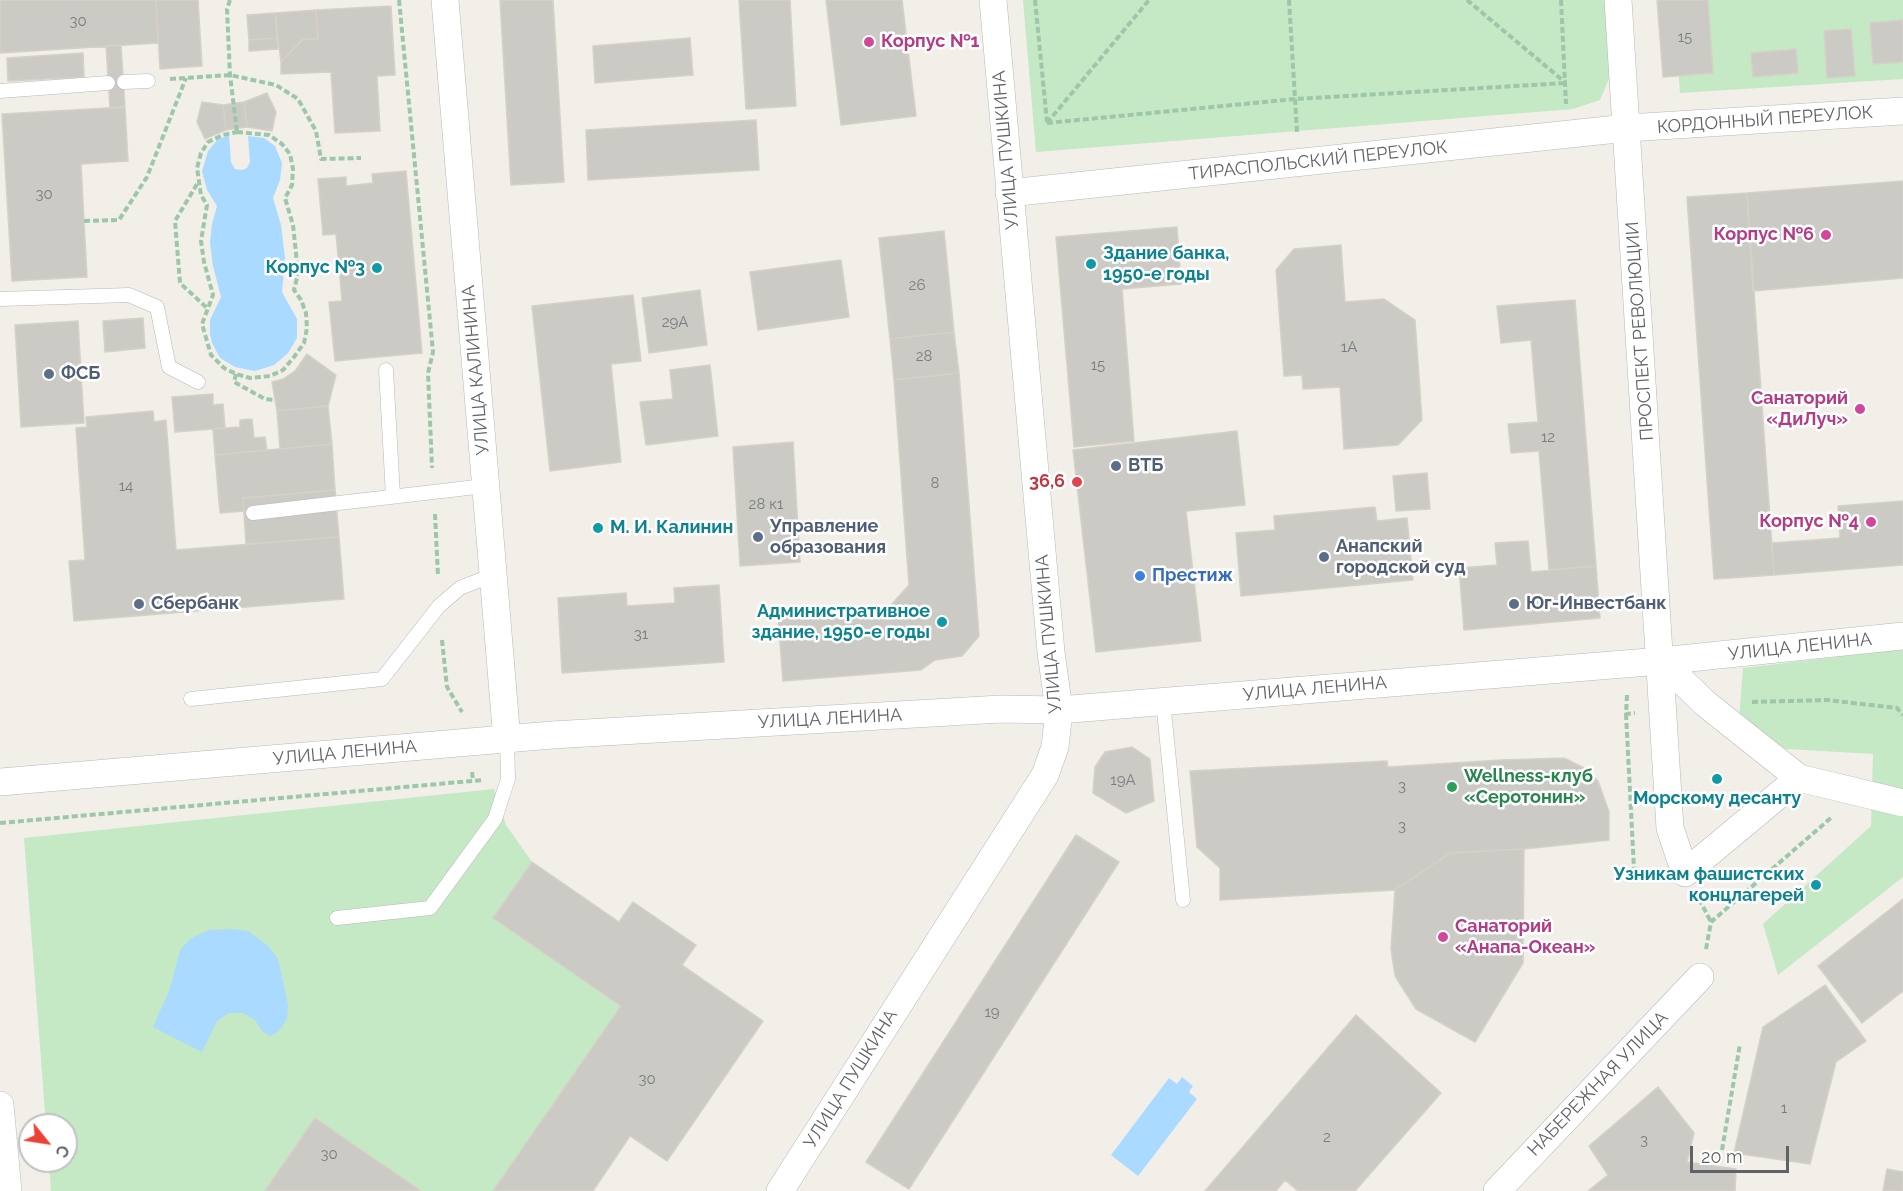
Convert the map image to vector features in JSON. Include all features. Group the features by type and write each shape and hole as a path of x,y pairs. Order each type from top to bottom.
{"street":[{"name":"УЛИЦА КАЛИНИНА","path":"445,0 507,740"},
{"name":"УЛИЦА ПУШКИНА","path":"780,1191 1045,775 1055,747 1059,710 1051,652 993,0"},
{"name":"ПРОСПЕКТ РЕВОЛЮЦИИ","path":"1618,0 1670,828 1685,873 1799,778"},
{"name":"КОРДОННЫЙ ПЕРЕУЛОК","path":"1627,128 1903,111"},
{"name":"ТИРАСПОЛЬСКИЙ ПЕРЕУЛОК","path":"1009,193 1627,128"},
{"name":"УЛИЦА ЛЕНИНА","path":"0,782 564,734 989,710 1059,710 1661,661 1903,636"},
{"path":"1661,661 1706,704 1799,778 1903,803"},
{"name":"НАБЕРЕЖНАЯ УЛИЦА","path":"1497,1191 1700,977"},
{"path":"0,1104 8,1191"}],"lane":[{"path":"124,82 148,81"},
{"path":"0,91 108,83"},
{"path":"0,299 129,295 157,308 169,367 198,382"},
{"path":"386,370 393,496"},
{"path":"253,513 485,486"},
{"path":"191,699 382,679 440,606 460,588 493,575"},
{"path":"1163,701 1183,900"},
{"path":"337,918 430,908 495,819 508,779 507,740"}],"path":[{"path":"230,0 227,9 230,75 237,132"},
{"path":"399,0 433,352 428,373 440,606 447,687 468,722 473,780"},
{"path":"1035,0 1047,123"},
{"path":"1047,123 1149,0"},
{"path":"1289,0 1298,163"},
{"path":"1467,0 1566,83"},
{"path":"1561,0 1567,135"},
{"path":"148,81 230,75 276,85 298,99 316,131 321,159 361,159"},
{"path":"84,221 119,220 147,177 186,78"},
{"path":"1047,123 1295,99 1566,83"},
{"path":"237,132 269,135 282,144 290,154 293,169 292,185 285,198 293,225 296,253 298,274 294,290 302,300 307,328 304,343 283,370 270,376 250,378 224,368 211,355 202,324 213,295 201,241 207,205 198,184 197,168 201,153 208,142 237,132"},
{"path":"198,184 175,221 180,283 207,308"},
{"path":"236,374 234,382 258,395 275,400"},
{"path":"1897,708 1903,708"},
{"path":"0,823 473,780 508,779"},
{"path":"1700,977 1711,922 1838,811"},
{"path":"1722,1150 1740,1044"}],"green space":[{"path":"1023,0 1605,0 1611,74 1600,100 1573,109 1036,152"},
{"path":"1673,0 1903,0 1903,79 1680,93"},
{"path":"1903,649 1903,877 1778,975 1763,924 1871,826 1873,754 1737,746 1743,668"},
{"path":"494,789 506,825 532,862 493,918 621,1006 493,1191 421,1191 315,1118 265,1191 51,1191 50,1173 78,1173 78,1113 45,1113 24,838"}],"water":[{"path":"229,135 231,162 235,169 247,168 250,162 248,136 264,138 275,146 282,163 280,180 273,198 281,225 285,258 282,292 297,319 297,338 288,353 274,365 255,371 235,367 220,358 210,334 210,320 221,297 210,243 217,206 207,190 202,171 208,151 217,140"},
{"path":"209,930 248,931 268,946 278,959 288,1005 287,1019 279,1031 270,1036 263,1032 255,1020 243,1013 229,1013 217,1021 202,1052 153,1027 170,989 180,950 190,939"},
{"path":"1182,1077 1193,1086 1189,1092 1197,1099 1138,1176 1111,1155 1169,1078 1177,1084"}],"building":[{"path":"0,0 156,0 158,43 0,53"},
{"path":"156,0 198,0 202,66 160,69"},
{"path":"500,0 553,0 564,182 511,185"},
{"path":"739,0 790,0 796,106 746,109"},
{"name":"Корпус №1","path":"826,0 902,0 916,116 841,125"},
{"path":"1657,0 1708,0 1713,73 1663,77"},
{"path":"391,6 395,75 377,76 380,131 335,133 331,72 281,74 281,62 303,39 318,39 316,10"},
{"path":"316,10 318,39 303,39 281,62 275,13"},
{"path":"275,13 277,38 249,40 247,15"},
{"path":"1903,20 1903,62 1873,64 1870,23"},
{"path":"1851,29 1855,76 1827,78 1824,31"},
{"path":"277,38 278,49 249,51 249,40"},
{"path":"690,38 693,75 595,83 593,46"},
{"path":"121,45 125,107 110,108 106,46"},
{"path":"1796,49 1798,73 1753,77 1751,53"},
{"path":"83,53 84,77 8,81 7,58"},
{"path":"267,93 276,112 272,131 247,127 244,102"},
{"path":"202,102 223,105 226,130 205,139 197,122"},
{"path":"244,102 247,127 226,130 223,105"},
{"path":"125,107 128,161 81,164 87,277 12,281 2,114"},
{"path":"756,120 759,170 588,180 586,130"},
{"name":"Корпус №3","path":"406,171 422,353 335,361 329,302 342,301 336,234 323,235 318,179 346,177 346,186 373,183 372,174"},
{"name":"Корпус №6","path":"1903,181 1903,278 1753,291 1747,193"},
{"path":"1747,193 1774,575 1714,579 1687,197"},
{"path":"1177,227 1181,284 1122,289 1134,441 1074,447 1056,237"},
{"path":"944,231 954,332 890,339 879,238"},
{"path":"1341,245 1345,302 1384,299 1415,320 1422,420 1398,445 1344,449 1340,387 1303,389 1302,375 1284,376 1276,270 1294,249"},
{"path":"841,260 849,317 758,330 750,272"},
{"path":"700,290 707,345 649,353 642,298"},
{"path":"633,295 641,361 611,364 621,462 550,471 532,306"},
{"path":"1575,300 1596,566 1549,570 1539,451 1511,453 1508,424 1538,422 1531,340 1501,343 1497,306"},
{"path":"143,318 145,348 105,352 103,321"},
{"name":"ФСБ","path":"78,321 84,423 21,427 15,325"},
{"path":"954,332 959,373 894,380 890,339"},
{"path":"307,354 336,375 328,406 277,411 272,382 283,379 295,371"},
{"path":"710,365 718,436 646,445 640,402 673,399 670,370"},
{"path":"959,373 979,636 962,656 935,660 921,670 783,681 778,617 891,605 909,585 894,380"},
{"path":"213,394 213,405 223,404 225,428 175,432 172,397"},
{"path":"328,406 332,444 280,449 277,411"},
{"path":"153,411 154,422 166,420 176,550 339,537 344,599 74,621 69,561 85,560 76,428 87,427 86,417"},
{"path":"252,419 254,438 265,437 267,450 215,455 213,429 240,427 240,420"},
{"name":"Престиж","path":"1237,431 1245,505 1186,511 1201,641 1096,652 1073,450"},
{"path":"793,442 800,562 740,566 733,447"},
{"path":"332,444 335,490 243,498 244,511 220,513 215,455"},
{"path":"1427,473 1430,509 1396,511 1393,476"},
{"path":"335,490 339,537 246,544 243,498"},
{"name":"Корпус №4","path":"1903,501 1903,565 1774,575 1772,543 1840,538 1838,506"},
{"name":"Анапский городской суд","path":"1375,507 1377,521 1407,518 1413,580 1241,596 1236,533 1275,530 1274,516"},
{"path":"1528,541 1531,572 1596,566 1600,618 1464,630 1459,568 1497,565 1495,543"},
{"path":"719,585 724,662 562,673 558,598 626,593 627,606 675,603 674,588"},
{"path":"1132,747 1150,759 1154,801 1126,813 1093,793 1095,767 1105,752"},
{"path":"1564,758 1584,768 1598,781 1609,812 1609,840 1524,849 1450,853 1395,890 1220,900 1220,868 1197,847 1190,771 1387,761 1388,767"},
{"path":"1076,835 1119,862 909,1189 866,1162"},
{"path":"1524,849 1523,963 1475,1042 1416,1009 1395,976 1391,949 1395,890 1450,853"},
{"path":"532,862 619,922 633,902 696,945 682,965 763,1021 667,1161 630,1136 593,1191 493,1191 621,1006 493,918"},
{"path":"1903,899 1903,991 1862,1023 1818,966"},
{"path":"1825,985 1866,1041 1836,1062 1810,1164 1734,1153 1763,1027"},
{"path":"1356,1015 1441,1093 1355,1191 1298,1191 1285,1180 1276,1191 1205,1191"},
{"path":"1658,1087 1694,1133 1687,1162 1736,1169 1735,1191 1588,1191 1608,1175 1589,1146"},
{"path":"315,1118 421,1191 265,1191"},
{"path":"1887,1169 1903,1172 1903,1191 1883,1191"}],"place":[{"name":"Корпус №1","path":"869,42"},
{"name":"Корпус №6","path":"1826,235"},
{"name":"Здание банка, 1950-е годы","path":"1091,264"},
{"name":"Корпус №3","path":"377,268"},
{"name":"ФСБ","path":"49,374"},
{"name":"Санаторий «ДиЛуч»","path":"1860,409"},
{"name":"ВТБ","path":"1116,466"},
{"name":"36,6","path":"1077,482"},
{"name":"Корпус №4","path":"1871,522"},
{"name":"М. И. Калинин","path":"598,528"},
{"name":"Управление образования","path":"758,537"},
{"name":"Анапский городской суд","path":"1324,557"},
{"name":"Престиж","path":"1140,576"},
{"name":"Сбербанк","path":"139,604"},
{"name":"Юг-Инвестбанк","path":"1514,604"},
{"name":"Административное здание, 1950-е годы","path":"942,622"},
{"name":"Морскому десанту","path":"1717,779"},
{"name":"Wellness-клуб «Серотонин»","path":"1452,787"},
{"name":"Узникам фашистских концлагерей","path":"1816,885"},
{"name":"Санаторий «Анапа-Океан»","path":"1443,937"}]}
